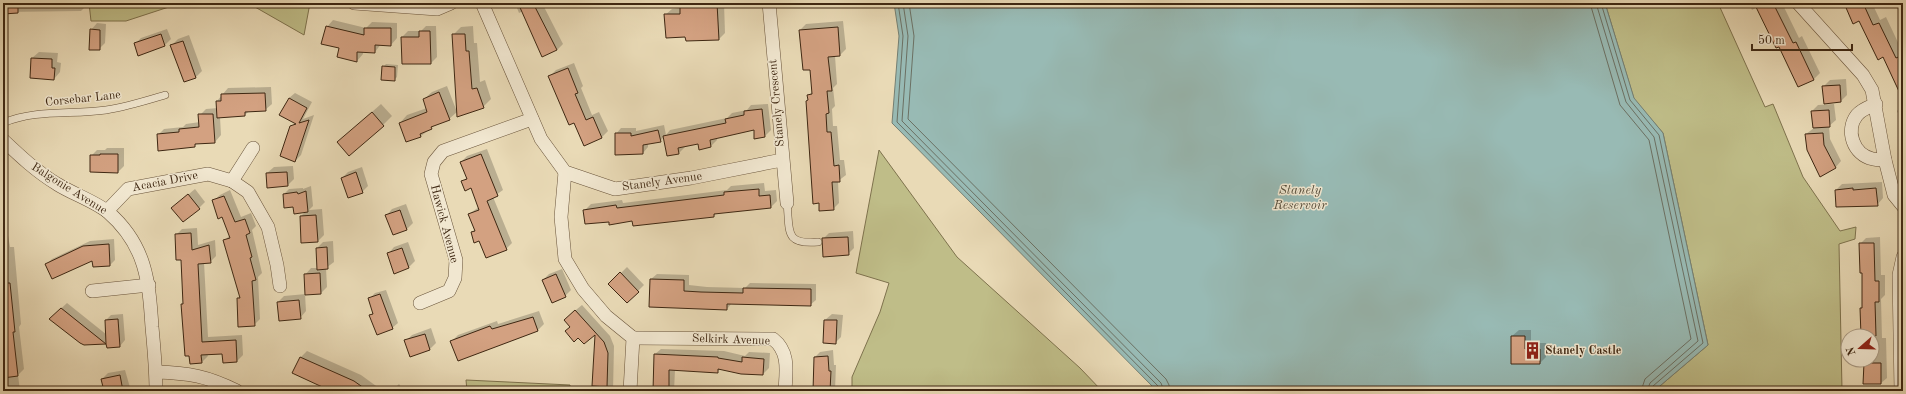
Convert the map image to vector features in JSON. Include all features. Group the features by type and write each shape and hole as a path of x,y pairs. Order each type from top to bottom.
{"street":[{"path":"354,3 437,9 451,3"},
{"path":"482,3 541,139 565,172 561,217 565,259 583,289 606,316 632,338 630,391"},
{"name":"Stanely Crescent","path":"769,3 787,203"},
{"path":"1802,5 1863,75 1872,90 1876,104 1885,160 1894,195 1903,206"},
{"path":"1876,104 1864,109 1857,115 1852,126 1851,137 1855,147 1863,155 1872,159 1885,160"},
{"name":"Hawick Avenue","path":"420,304 449,291 455,278 456,260 431,174 434,162 443,150 532,119"},
{"name":"Balgonie Avenue","path":"3,140 30,166 62,187 107,211 124,229 133,242 143,261 149,285 156,372 156,391"},
{"path":"232,181 253,148"},
{"name":"Stanely Avenue","path":"565,172 615,189 691,178 782,160"},
{"name":"Acacia Drive","path":"107,211 128,189 208,174 232,181 248,192 268,227 277,265 280,286"},
{"path":"1901,391 1901,312 1899,274 1903,257"},
{"path":"92,291 149,285"},
{"name":"Selkirk Avenue","path":"632,338 773,339 779,344 784,352 786,364 785,391"},
{"path":"156,372 187,373 207,377 238,391"}],"lane":[{"name":"Corsebar Lane","path":"3,124 18,118 37,114 105,110 134,104 165,95"},
{"path":"787,203 790,234 794,240 802,244 818,242"}],"shaded area":[{"path":"89,3 181,3 126,21 91,21"},
{"path":"248,3 310,3 304,35"},
{"path":"1605,3 1718,3 1765,107 1773,104 1803,177 1840,231 1856,227 1855,239 1839,244 1840,368 1842,368 1842,390 1654,391 1708,345 1663,133 1634,99"},
{"path":"879,150 957,257 1080,368 1102,391 852,391 852,377 880,312 889,283 856,273"},
{"path":"466,380 570,385 570,391 467,391"}],"water":[{"name":"Stanely Reservoir","path":"894,3 1605,3 1634,98 1663,133 1708,345 1654,391 1157,391 892,123 899,36"}],"building":[{"path":"3,3 18,3 18,13 3,14"},
{"path":"518,3 533,3 557,50 542,57"},
{"path":"717,3 719,40 686,41 685,37 666,38 664,14 680,14 680,4"},
{"path":"1754,3 1767,3 1769,7 1774,5 1793,43 1796,42 1814,80 1798,87 1779,47 1776,48"},
{"path":"1844,3 1863,3 1873,25 1879,23 1896,58 1903,55 1903,100 1883,57 1878,60 1859,21 1853,24"},
{"path":"326,26 364,35 364,28 391,28 391,46 375,45 375,53 357,52 357,62 337,57 339,48 321,44"},
{"path":"838,27 840,56 828,57 832,91 827,91 829,113 826,114 827,132 831,132 834,166 839,165 840,182 832,182 834,210 819,211 819,203 813,204 806,101 808,100 807,95 812,94 810,70 803,70 799,30"},
{"path":"90,29 100,30 100,50 89,50"},
{"path":"419,31 430,31 431,64 402,64 401,37 419,37"},
{"path":"161,34 165,46 138,56 134,43"},
{"path":"452,34 465,34 466,51 469,51 472,89 477,88 484,108 457,117"},
{"path":"183,41 196,78 184,82 170,45"},
{"path":"31,58 52,59 52,68 55,68 54,80 30,78"},
{"path":"382,66 395,67 395,81 381,80"},
{"path":"568,68 578,93 575,94 586,120 593,117 602,138 584,146 574,123 569,125 548,76"},
{"path":"1840,85 1841,102 1824,104 1822,86"},
{"path":"439,92 450,120 431,127 432,129 420,134 421,137 406,142 399,123 427,112 423,99"},
{"path":"265,93 266,111 245,112 245,116 217,118 216,101 221,101 221,94"},
{"path":"289,98 307,108 299,123 309,120 295,162 280,156 290,126 296,124 279,115"},
{"path":"762,109 765,137 754,139 754,130 710,140 711,147 699,150 698,144 678,148 679,154 667,156 663,136 726,123 725,119 744,115 744,111"},
{"path":"1829,110 1830,127 1813,128 1811,111"},
{"path":"372,112 384,126 349,156 337,142"},
{"path":"198,114 213,114 215,143 195,144 195,147 158,151 157,134 179,132 179,129 199,127"},
{"path":"658,130 661,142 643,145 643,154 615,155 615,133 631,133 631,136"},
{"path":"1823,133 1824,145 1836,168 1820,177 1807,150 1805,134"},
{"path":"118,154 118,173 90,172 90,155"},
{"path":"481,154 498,196 487,201 507,250 486,258 479,241 474,243 471,232 475,231 468,214 479,210 471,188 465,191 461,181 467,179 460,162"},
{"path":"287,172 288,186 267,188 266,173"},
{"path":"356,172 363,193 348,198 341,178"},
{"path":"1853,188 1853,190 1876,188 1878,206 1836,207 1835,190"},
{"path":"759,189 759,196 770,195 771,208 714,214 714,217 633,226 632,221 609,225 609,222 585,224 583,210 616,205 617,208 724,195 724,192"},
{"path":"306,191 308,212 294,214 293,207 284,208 283,194 297,192 298,194"},
{"path":"188,194 200,209 183,222 171,208"},
{"path":"224,196 235,222 245,219 250,233 246,235 256,280 252,281 255,326 238,327 237,298 240,298 223,240 230,238 222,217 218,219 212,200"},
{"path":"400,210 407,230 393,235 385,215"},
{"path":"316,215 318,242 301,243 300,216"},
{"path":"191,233 192,250 209,245 211,263 198,264 202,342 236,340 237,362 223,363 222,354 201,355 202,363 190,364 189,356 185,356 181,304 183,304 181,260 176,260 175,234"},
{"path":"848,237 849,255 823,257 822,238"},
{"path":"1859,243 1874,243 1875,281 1879,281 1879,302 1875,302 1876,328 1861,328 1862,273 1860,273"},
{"path":"109,244 110,266 93,267 92,261 52,279 45,264 83,246"},
{"path":"327,247 328,269 317,270 316,248"},
{"path":"402,248 409,268 394,274 387,253"},
{"path":"620,272 639,292 627,303 608,284"},
{"path":"320,273 321,294 305,295 304,274"},
{"path":"556,274 566,297 552,303 542,280"},
{"path":"650,279 684,280 684,291 743,293 743,288 811,289 811,306 727,304 727,310 649,307"},
{"path":"3,283 10,283 15,332 13,332 18,376 3,378"},
{"path":"380,294 393,329 377,335 369,315 373,314 368,298"},
{"path":"299,300 301,319 279,321 277,302"},
{"path":"61,308 106,344 84,345 49,319"},
{"path":"575,310 604,342 608,353 607,387 592,386 595,335 584,344 578,338 574,342 565,331 570,327 564,320"},
{"path":"533,317 538,331 458,361 450,341 490,326 492,329"},
{"path":"118,319 120,347 107,348 105,320"},
{"path":"824,320 837,320 836,344 823,343"},
{"path":"425,334 430,350 410,357 404,340"},
{"path":"1511,336 1525,336 1525,349 1540,349 1540,364 1511,364"},
{"path":"654,354 718,357 742,362 742,357 764,359 763,375 741,374 718,369 718,373 669,370 669,391 653,391"},
{"path":"828,356 829,371 831,371 830,391 813,391 814,357"},
{"path":"300,357 354,381 368,391 331,391 292,373"},
{"path":"1881,363 1881,384 1863,384 1864,368 1880,368"},
{"path":"120,375 123,391 104,391 101,379"}],"place":[{"name":"Stanely Castle","path":"1532,351"}]}
